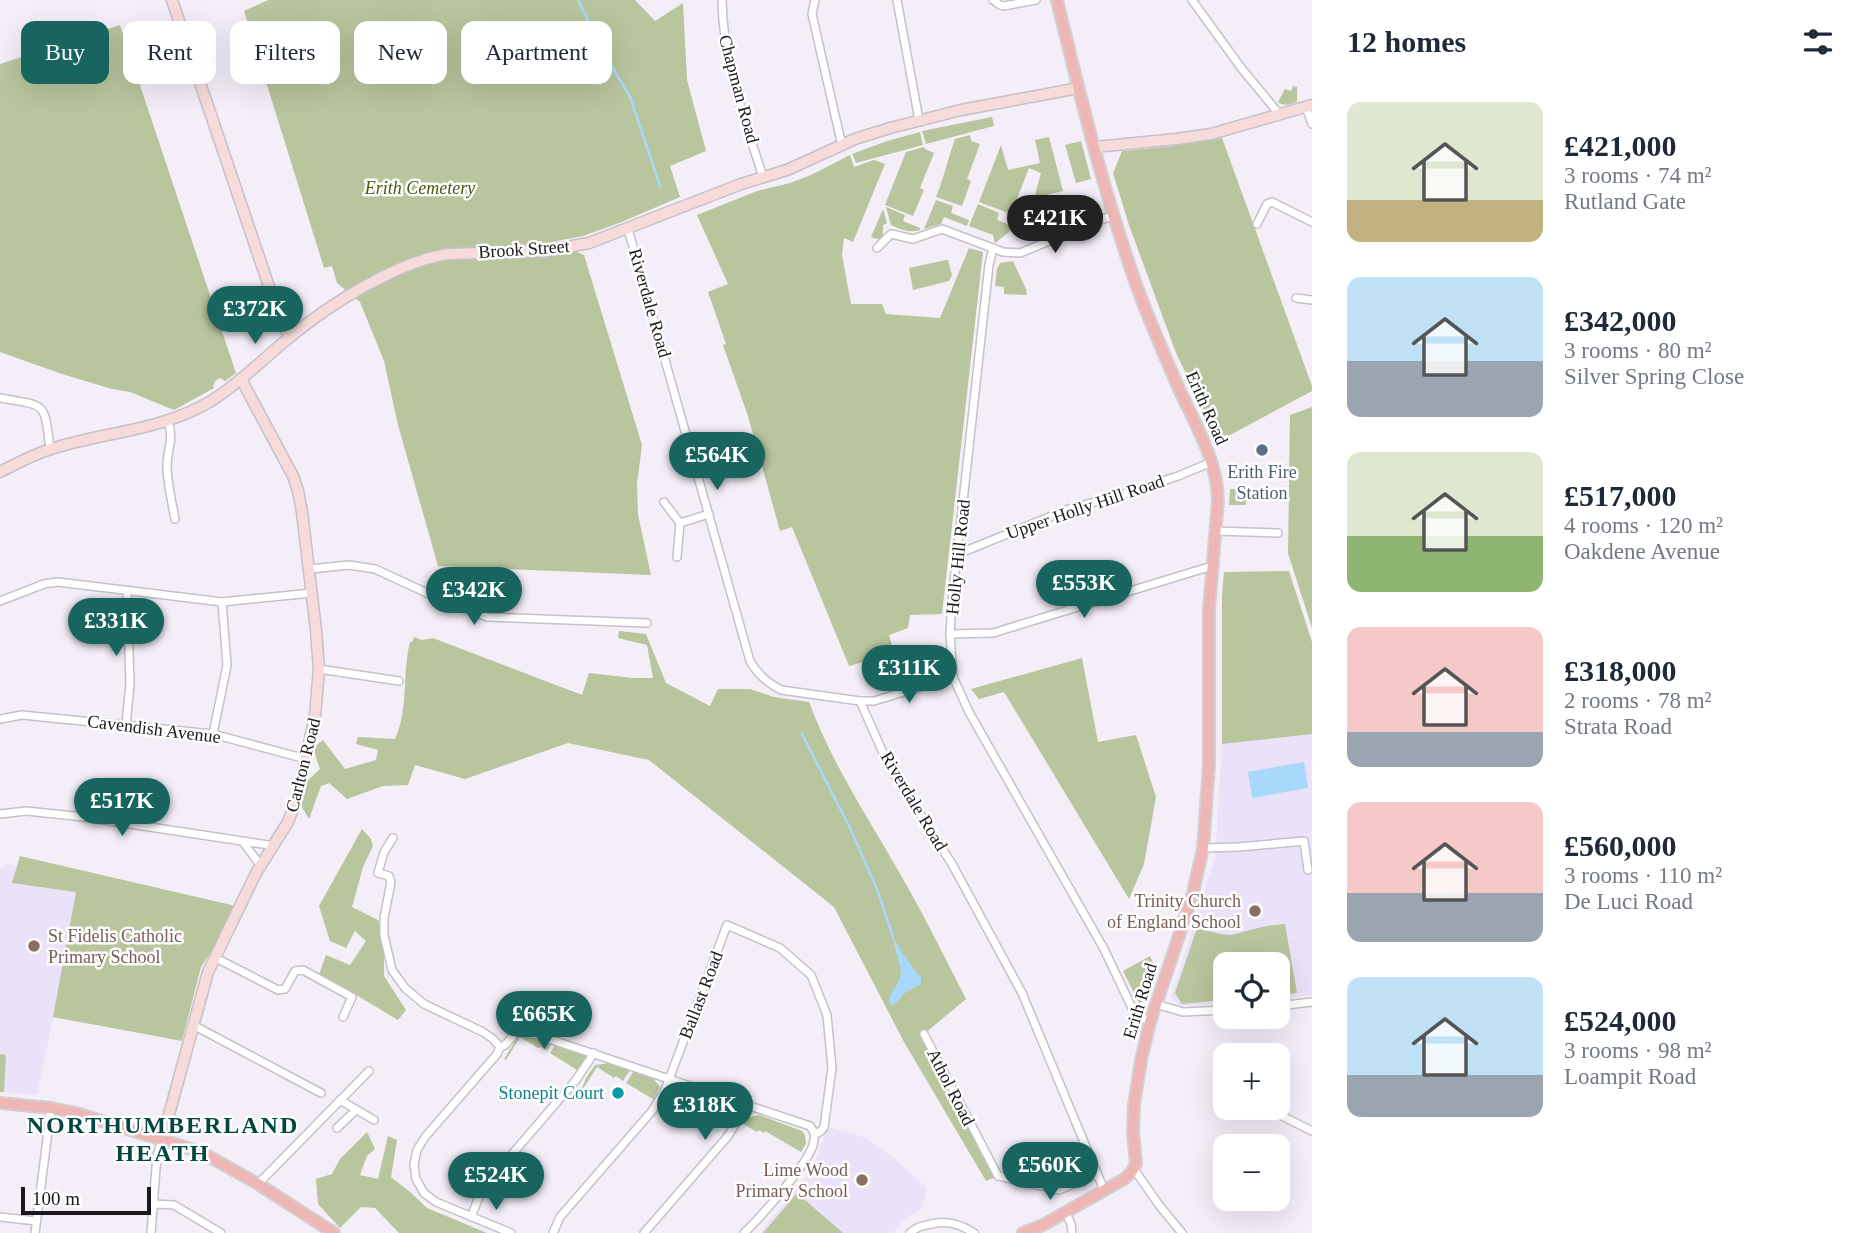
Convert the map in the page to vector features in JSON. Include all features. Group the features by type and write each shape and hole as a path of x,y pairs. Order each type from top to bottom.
{"main road":[{"name":"Erith Road","path":"1057,0 1113,215 1154,330 1212,462 1217,485 1209,609 1209,765 1203,848 1192,897 1150,1022 1141,1060 1134,1105 1136,1164 1133,1169"},
{"path":"0,1103 51,1108 176,1142 201,1152 258,1184 334,1233"},
{"path":"1023,1233 1040,1229 1124,1179 1133,1169"}],"street":[{"path":"172,0 281,323 290,337"},
{"name":"Chapman Road","path":"722,0 727,60 764,177"},
{"path":"815,0 812,14 842,146"},
{"path":"897,0 919,120"},
{"path":"993,0 1004,6 1036,0"},
{"path":"1192,0 1280,115"},
{"name":"Brook Street","path":"0,472 50,449 168,421 210,401 290,337 338,303 414,262 449,254 531,252 589,243 787,170 855,139 961,110 1079,88"},
{"path":"1095,147 1211,134 1309,106 1312,124"},
{"path":"1256,224 1267,204 1272,202 1312,222"},
{"path":"877,247 891,234 913,239 942,229 1013,254 1026,252 1113,215"},
{"name":"Riverdale Road","path":"628,229 750,661 757,673 780,690 860,701 888,764 952,864 1022,993 1104,1190"},
{"name":"Holly Hill Road","path":"993,248 950,634 953,677 969,712 1104,949 1134,1012 1150,1022"},
{"path":"1296,298 1312,300"},
{"name":"Carlton Road","path":"162,1140 208,972 240,902 288,822 297,799 315,716 319,669 310,569 298,491 293,476 240,379"},
{"path":"0,398 41,408 46,415 50,449"},
{"path":"168,421 172,441 167,472 176,519"},
{"name":"Upper Holly Hill Road","path":"958,554 1069,509 1127,493 1212,462"},
{"path":"664,502 680,523 677,557"},
{"path":"680,523 709,514"},
{"path":"1215,531 1278,533"},
{"path":"310,569 349,565 375,569 487,617 647,623"},
{"path":"950,634 993,633 1212,566"},
{"path":"0,601 44,584 58,582 222,602 312,593"},
{"path":"125,725 130,684 127,592"},
{"path":"213,734 227,666 222,602"},
{"path":"319,669 399,681"},
{"path":"860,701 874,701 953,677"},
{"name":"Cavendish Avenue","path":"0,719 22,715 213,734 306,758"},
{"path":"0,814 26,811 72,816 275,846"},
{"path":"393,838 384,852 378,873 389,876 391,882 384,918 384,935 392,970 405,988 424,1004 482,1032 500,1047"},
{"path":"1203,848 1304,841 1308,870"},
{"path":"243,842 261,866"},
{"name":"Ballast Road","path":"552,1233 560,1217 652,1111 665,1090 727,925 780,948 811,975 827,1015 832,1068 824,1128 815,1133"},
{"path":"214,957 278,990 285,989 295,971 303,971 352,998 344,1017"},
{"path":"1290,1005 1312,1002"},
{"path":"1156,1004 1183,1012 1213,1011"},
{"path":"194,1025 321,1093"},
{"path":"511,1233 436,1202 424,1193 416,1180 414,1158 425,1138 497,1054 500,1047 521,1028 810,1126 815,1133 814,1144 807,1158 744,1233"},
{"name":"Athol Road","path":"924,1034 998,1176 1059,1190 1097,1174"},
{"path":"471,1217 488,1182 576,1080 594,1054"},
{"path":"258,1184 369,1071"},
{"path":"340,1100 374,1119"},
{"path":"644,1233 728,1136 743,1104"},
{"path":"35,1233 51,1108"},
{"path":"337,1128 356,1110"},
{"path":"1290,1120 1312,1131"},
{"path":"151,1233 158,1155 162,1140"},
{"path":"1133,1169 1182,1233"},
{"path":"154,1204 174,1205 220,1233"},
{"path":"1066,1213 1072,1233"},
{"path":"0,1217 36,1222"},
{"path":"910,1233 914,1229 940,1221 951,1222 974,1233"}],"shaded area":[{"name":"Trinity Church of England School","path":"1312,734 1312,995 1290,998 1290,952 1213,952 1213,1005 1179,1006 1171,997 1215,858 1222,744"},
{"name":"St Fidelis Catholic Primary School","path":"7,864 83,875 37,1095 0,1092 0,870"},
{"name":"Lime Wood Primary School","path":"828,1127 865,1137 895,1159 927,1188 921,1210 906,1218 893,1233 760,1233 811,1172"}],"green space":[{"name":"Erith Cemetery","path":"268,0 635,0 655,21 683,3 687,80 706,151 670,166 680,197 583,236 552,242 584,255 642,445 637,484 638,515 651,575 438,566 398,425 384,361 360,302 337,283 332,266 324,268 267,84 340,84 340,21 247,21 244,11"},
{"path":"120,25 123,34 123,84 140,84 236,373 225,381 220,378 216,380 214,388 174,410 130,392 62,374 0,352 0,64 21,57 21,84 109,84 109,29"},
{"path":"1293,86 1297,87 1297,102 1280,104 1278,102 1285,89 1291,91"},
{"path":"992,117 994,126 926,144 922,131"},
{"path":"920,132 923,145 856,163 852,154 887,141"},
{"path":"970,135 971,141 980,144 967,179 971,181 962,206 936,197 955,139"},
{"path":"1049,137 1063,191 1034,198 1041,173 1029,168 1011,214 979,202 1001,145 1008,170 1040,163 1035,140"},
{"path":"1222,138 1312,391 1219,441 1176,353 1113,173 1122,151"},
{"path":"1081,141 1091,179 1076,183 1065,145"},
{"path":"924,147 934,153 920,188 924,190 913,216 885,205 906,152"},
{"path":"850,155 854,167 874,160 885,164 853,242 844,238 842,255 851,304 882,304 886,314 940,318 969,248 983,252 942,614 910,615 908,628 889,635 894,653 849,666 792,527 780,531 748,416 708,292 728,284 697,215 757,191 811,175"},
{"path":"936,200 953,206 951,213 969,220 967,226 944,217 941,224 924,229"},
{"path":"978,204 999,213 997,220 1013,226 995,243 993,235 969,226"},
{"path":"886,207 905,215 903,221 920,230 906,230 891,225"},
{"path":"883,209 887,223 883,225 881,240 871,237"},
{"path":"948,260 952,275 949,281 913,290 909,268"},
{"path":"1013,261 1027,295 1004,294 1004,287 995,286 1000,263"},
{"path":"1312,407 1312,628 1288,553 1290,415"},
{"path":"1230,489 1246,489 1246,505 1229,505"},
{"path":"1289,571 1312,642 1312,734 1222,744 1224,572"},
{"path":"619,631 646,634 666,683 710,706 718,689 750,689 774,697 809,702 842,773 915,900 966,999 924,1034 998,1176 986,1181 904,1042 834,907 649,760 568,743 465,779 415,765 408,785 383,786 347,799 329,783 321,786 309,819 299,802 305,783 320,769 313,748 323,740 345,769 376,760 378,750 356,744 358,737 395,739 404,703 410,642 414,637 422,640 433,638 582,695 589,673 653,678 647,645 618,638"},
{"path":"1082,658 1098,742 1136,735 1156,797 1144,864 1129,899 1004,692 979,699 971,689"},
{"path":"362,829 371,839 373,846 363,867 352,907 378,920 384,943 384,976 406,1010 398,1020 358,996 318,977 326,955 350,965 366,941 355,931 346,948 330,941 319,906"},
{"path":"20,856 240,907 201,967 182,1041 53,1017 76,892 12,883"},
{"path":"1285,924 1290,952 1213,952 1213,1001 1182,1004 1175,993 1197,928 1231,935"},
{"path":"1290,953 1297,993 1290,994"},
{"path":"1150,956 1155,967 1144,1001 1139,1003 1123,971"},
{"path":"528,1034 552,1042 547,1051 520,1037 506,1060 504,1059 519,1035"},
{"path":"556,1044 584,1053 586,1057 577,1070 550,1053"},
{"path":"0,1054 6,1055 4,1092 0,1092"},
{"path":"611,1063 630,1070 623,1081 597,1067 582,1088 595,1065"},
{"path":"634,1071 653,1078 660,1087 653,1099 626,1083"},
{"path":"680,1088 733,1106 728,1126 671,1094"},
{"path":"759,1115 802,1131 806,1144 801,1152 765,1131 757,1132 743,1124 747,1118"},
{"path":"367,1132 375,1149 367,1156 360,1175 378,1179 388,1136 397,1140 391,1177 427,1208 487,1233 399,1233 375,1208 361,1207 340,1228 318,1204 316,1179 332,1174 340,1159"},
{"path":"797,1193 843,1233 763,1233"}],"water":[{"path":"1304,762 1308,788 1252,798 1248,772"},
{"path":"893,937 921,978 921,984 906,992 893,1006 889,1003 901,971"}],"waterway":[{"path":"578,0 630,97 660,186"},
{"path":"802,734 849,826 877,889 893,937"}],"place":[{"name":"Erith Fire Station","path":"1262,450"},
{"name":"Trinity Church of England School","path":"1255,911"},
{"name":"St Fidelis Catholic Primary School","path":"34,946"},
{"name":"Stonepit Court","path":"618,1093"},
{"name":"Lime Wood Primary School","path":"862,1180"}],"district":[{"name":"NORTHUMBERLAND HEATH","path":"164,1139"}]}
